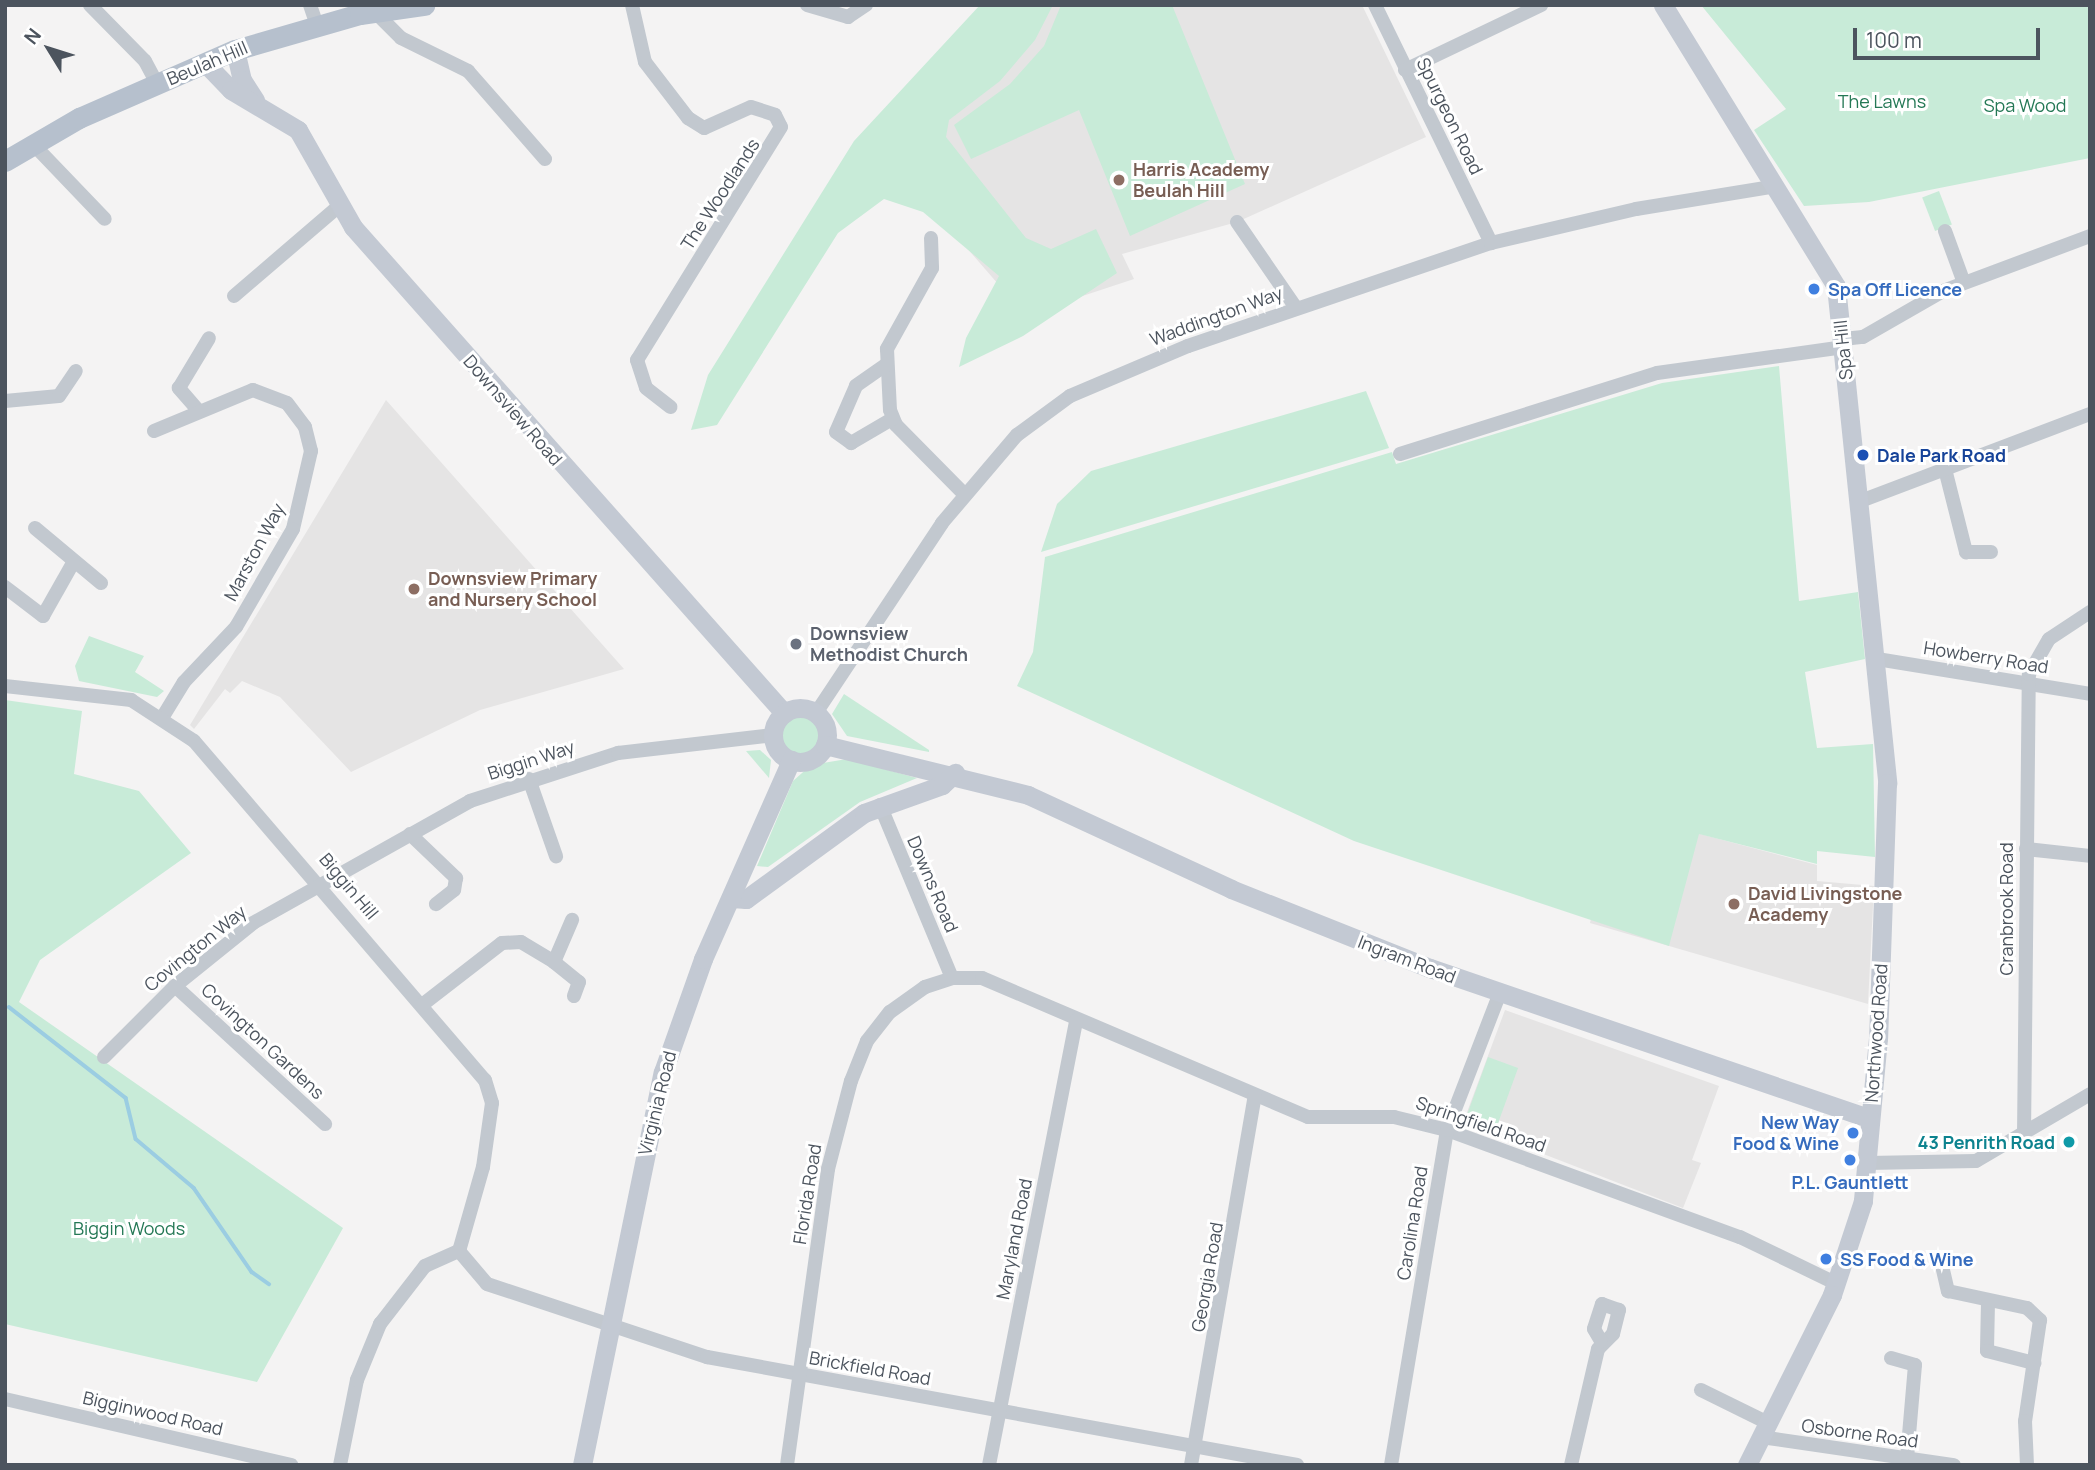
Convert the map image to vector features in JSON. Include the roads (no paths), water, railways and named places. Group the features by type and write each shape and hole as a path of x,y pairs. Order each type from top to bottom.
{"main road":[{"name":"Beulah Hill","path":"5,162 32,143 313,15 424,5"}],"street":[{"path":"90,5 145,61 157,84"},
{"name":"The Woodlands","path":"632,5 645,62 688,118 705,128 751,107 775,115 781,127 637,360 646,388 670,407"},
{"path":"807,5 848,18 866,5"},
{"name":"Spurgeon Road","path":"1375,5 1491,243"},
{"path":"1405,70 1542,5"},
{"name":"Spa Hill","path":"1662,5 1833,277 1843,343 1877,659"},
{"path":"374,11 401,38 468,71 545,159"},
{"name":"Downsview Road","path":"235,50 242,80 256,100 306,141 340,205 783,713"},
{"name":"Downsview Road","path":"206,64 231,90 256,100"},
{"path":"32,143 105,219"},
{"name":"Waddington Way","path":"816,713 965,495 1017,435 1079,391 1296,309 1491,243 1636,209 1776,186"},
{"path":"234,296 340,205"},
{"path":"1237,222 1296,309"},
{"path":"1945,231 1964,283"},
{"path":"1400,454 1657,373 1843,343 1882,328 1964,283 2090,236"},
{"path":"931,238 932,268 892,337 887,364 892,419 965,495"},
{"path":"197,409 178,388 209,338"},
{"path":"887,364 856,386 836,432 851,443 892,419"},
{"path":"5,401 59,396 76,371"},
{"name":"Marston Way","path":"153,431 238,392 269,394 298,416 312,451 293,528 236,627 184,682 162,718"},
{"path":"1858,502 2090,414"},
{"path":"1945,469 1966,552 1991,552"},
{"path":"35,528 73,563 101,583"},
{"path":"5,587 43,616 73,563"},
{"name":"Cranbrook Road","path":"2024,1136 2028,683 2040,648 2090,612"},
{"name":"Howberry Road","path":"1877,659 2090,694"},
{"name":"Northwood Road","path":"1747,1465 1836,1283 1854,1237 1868,1163 1888,802 1877,659"},
{"name":"Biggin Hill","path":"5,686 114,695 162,718 194,741 321,883 422,1005 492,1093 478,1198 459,1251"},
{"path":"800,708 816,713 825,726 824,746 809,760 791,760 773,735 783,713 800,708"},
{"name":"Biggin Way","path":"321,883 410,834 529,779 644,747 773,735"},
{"name":"Ingram Road","path":"824,746 955,773 1042,801 1231,889 1499,995 1869,1118"},
{"name":"Virginia Road","path":"582,1465 663,1072 731,898 791,760"},
{"path":"731,898 746,899 880,805 942,785 955,773"},
{"path":"529,779 556,856"},
{"name":"Downs Road","path":"880,805 952,978"},
{"path":"410,834 456,878 458,886 436,904"},
{"path":"2026,849 2090,856"},
{"name":"Covington Way","path":"104,1057 175,986 253,923 321,883"},
{"path":"554,962 572,920"},
{"path":"422,1005 502,943 521,942 554,962 579,982 574,996"},
{"name":"Springfield Road","path":"952,978 982,978 1255,1096 1320,1119 1394,1117 1447,1130 1749,1241 1836,1283"},
{"name":"Florida Road","path":"787,1465 804,1375 826,1182 851,1081 867,1041 890,1012 925,987 952,978"},
{"name":"Covington Gardens","path":"175,986 325,1124"},
{"name":"Carolina Road","path":"1391,1465 1447,1130 1499,995"},
{"name":"Maryland Road","path":"989,1465 1076,1020"},
{"path":"1868,1163 1969,1163 2024,1136 2090,1094"},
{"name":"Georgia Road","path":"1191,1465 1255,1096"},
{"path":"340,1465 357,1380 380,1324 425,1266 459,1251"},
{"name":"Brickfield Road","path":"459,1251 487,1284 707,1357 1297,1465"},
{"path":"1943,1270 1948,1291 2037,1314 2027,1465"},
{"path":"1988,1302 1987,1351 2034,1363"},
{"path":"1571,1465 1601,1341"},
{"path":"1891,1358 1915,1365 1907,1458"},
{"name":"Osborne Road","path":"1701,1390 1765,1430 1954,1465"},
{"name":"Bigginwood Road","path":"5,1399 292,1465"}],"waterway":[{"path":"9,1007 126,1098 136,1139 194,1188 252,1272 269,1284"}],"place":[{"name":"Harris Academy Beulah Hill","path":"1119,180"},
{"name":"Spa Off Licence","path":"1814,289"},
{"name":"Dale Park Road","path":"1863,455"},
{"name":"Downsview Primary and Nursery School","path":"414,589"},
{"name":"Downsview Methodist Church","path":"796,644"},
{"name":"David Livingstone Academy","path":"1734,904"},
{"name":"New Way Food & Wine","path":"1853,1133"},
{"name":"43 Penrith Road","path":"2069,1142"},
{"name":"P.L. Gauntlett","path":"1850,1160"},
{"name":"SS Food & Wine","path":"1826,1259"}],"park label":[{"name":"The Lawns","path":"1882,101"},
{"name":"Spa Wood","path":"2025,105"},
{"name":"Biggin Woods","path":"129,1228"}]}
